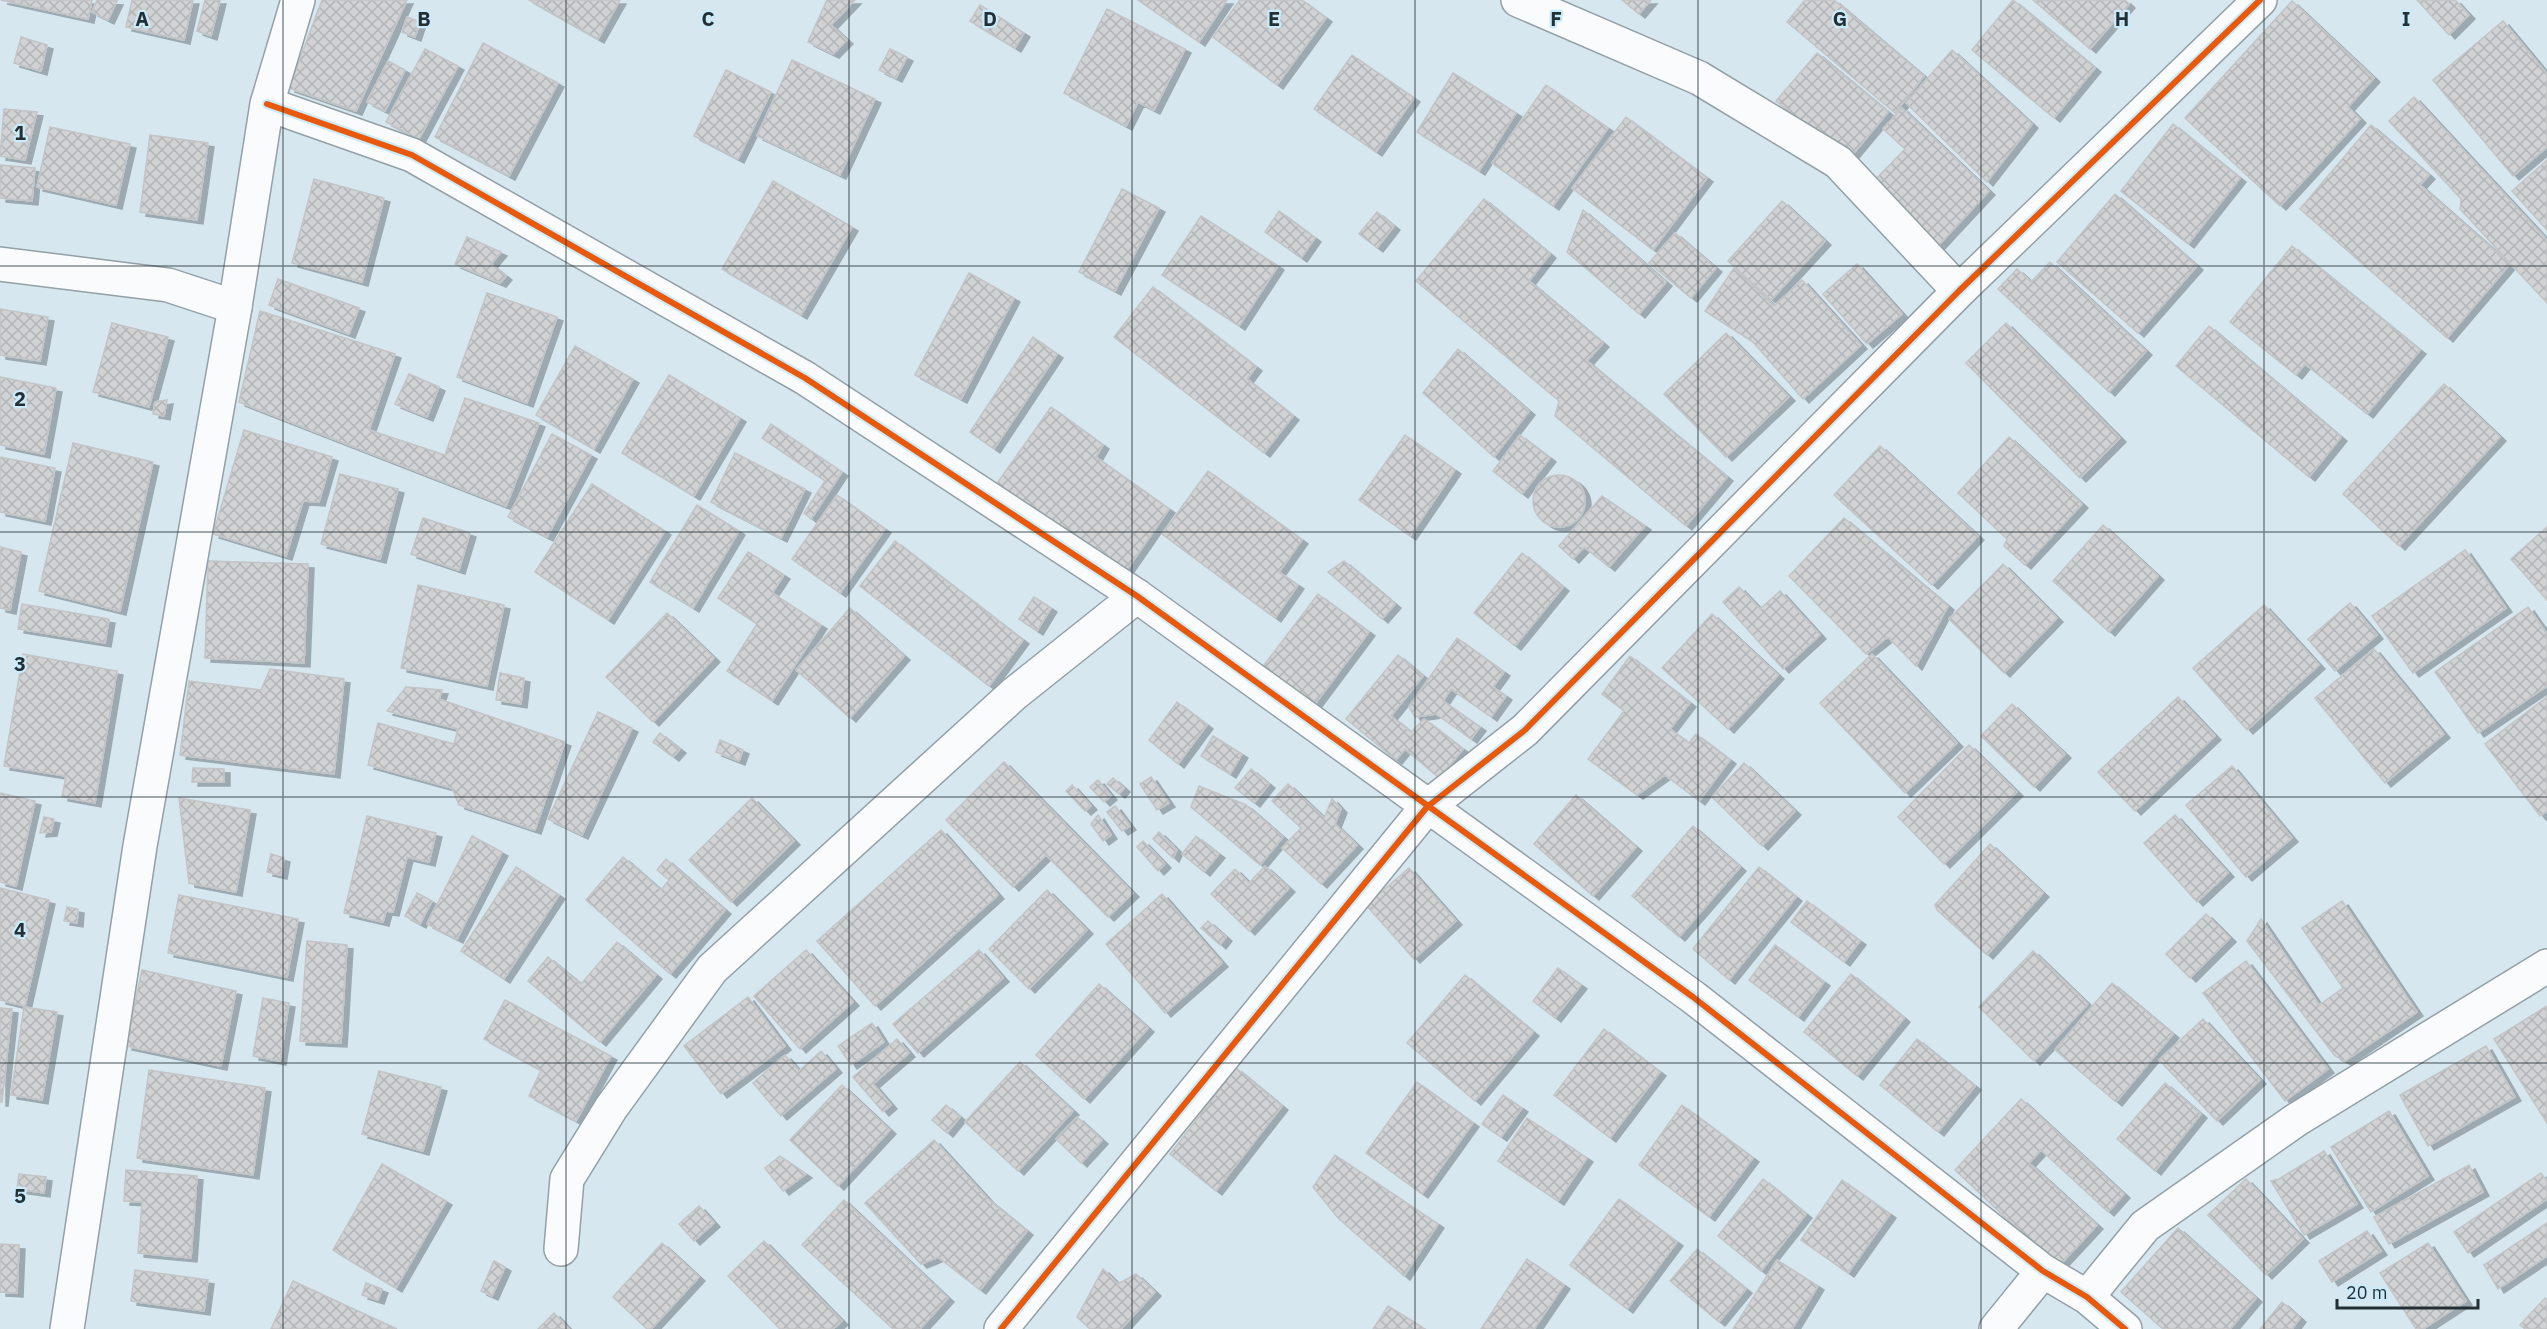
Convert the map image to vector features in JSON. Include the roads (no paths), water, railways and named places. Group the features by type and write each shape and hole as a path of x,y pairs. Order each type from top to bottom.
{"street":[{"path":"67,1329 140,846 235,307 267,104 298,0"},
{"path":"1518,0 1699,78 1838,162 1959,291"},
{"path":"1001,1329 1428,807 1525,730 1959,291 2260,0"},
{"path":"267,104 412,155 805,378 1137,596 1693,997 2043,1271 2087,1297 2125,1329"},
{"path":"0,264 168,285 235,307"},
{"path":"561,1248 567,1179 611,1108 712,969 1014,694 1137,596"},
{"path":"2087,1297 2145,1226 2296,1120 2547,966"},
{"path":"1996,1329 2043,1271"}]}
